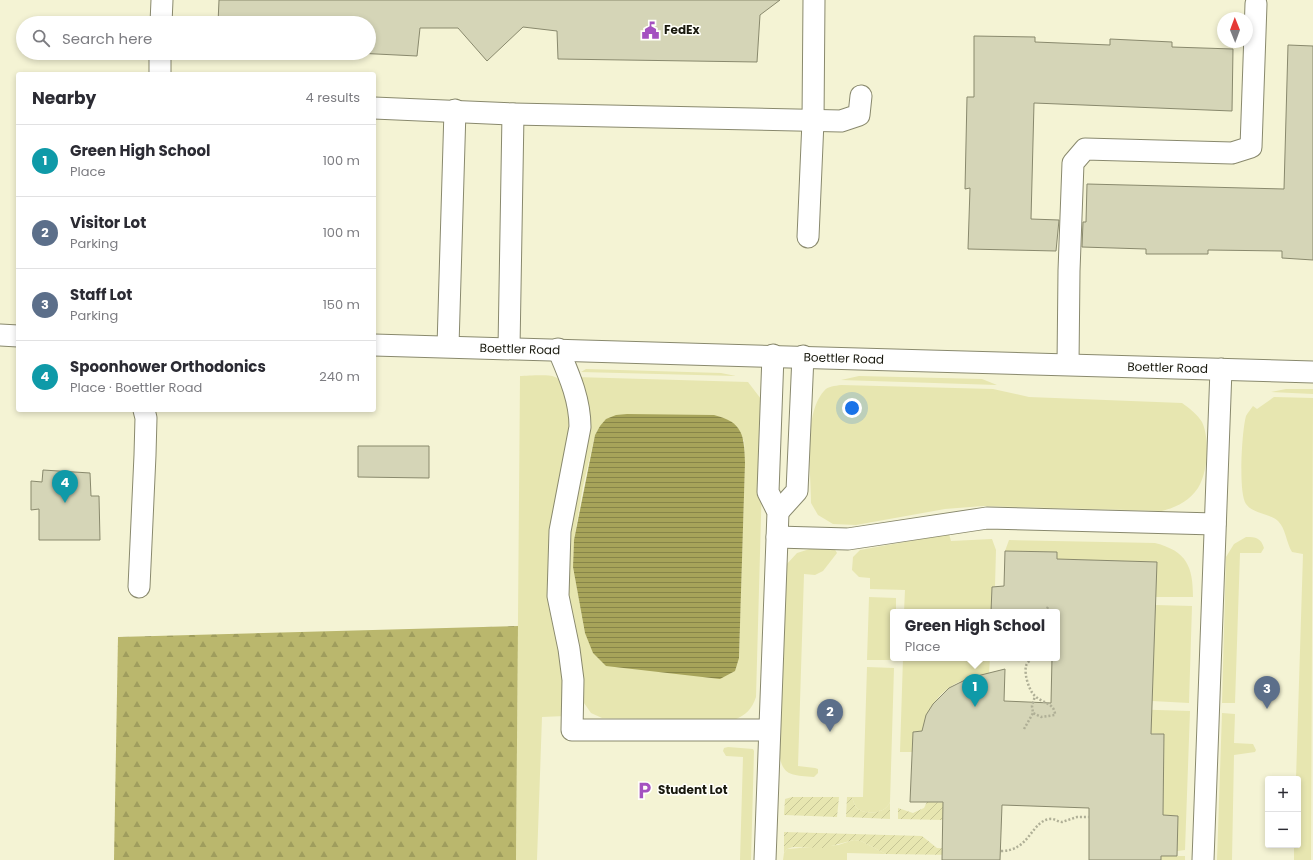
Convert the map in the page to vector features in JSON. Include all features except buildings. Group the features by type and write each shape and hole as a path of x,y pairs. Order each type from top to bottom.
{"street":[{"path":"161,16 162,0"},
{"path":"808,237 813,121 814,0"},
{"path":"1068,364 1069,271 1073,163 1085,149 1232,153 1250,147 1256,4"},
{"path":"160,60 160,72"},
{"path":"376,108 455,110 513,114 841,121 859,115 861,96"},
{"path":"448,346 455,110"},
{"path":"509,348 513,114"},
{"path":"0,335 16,336"},
{"name":"Boettler Road","path":"376,345 773,355 1313,372"},
{"path":"558,349 578,400 580,416 580,427 560,531 558,588 573,680 572,730 769,730"},
{"path":"765,860 778,512 768,492 773,355"},
{"path":"778,512 797,491 803,356"},
{"path":"1204,860 1221,369"},
{"path":"139,587 145,455 146,418 144,412"},
{"path":"777,537 848,539 987,518 1215,524"}],"path":[{"path":"1029,661 1026,665 1026,674 1030,689 1035,696 1052,706 1055,715 1042,717 1033,713"},
{"path":"1024,729 1033,713 1032,706 1035,696"},
{"path":"1001,851 1014,850 1023,844 1038,826 1046,820 1053,819 1062,822 1078,817 1089,817"}],"green space":[{"path":"586,369 721,373 736,376 581,372"},
{"path":"520,376 548,376 555,377 561,381 568,395 571,412 565,716 542,717 537,860 516,860"},
{"path":"859,376 982,379 997,385 841,380"},
{"path":"575,377 748,382 761,399 764,409 756,697 753,705 745,714 734,720 602,718 591,713 584,703 567,607","holes":["600,426 744,440 745,463 739,658 585,633 573,567 574,540 583,486 595,435"]},
{"path":"832,386 993,389 1029,397 1182,403 1198,417 1205,429 1207,446 1206,465 1198,488 1191,497 1173,508 1162,511 983,506 945,509 856,525 833,524 818,515 811,503 810,444 813,414 817,401 826,389"},
{"path":"1286,389 1313,389 1313,394 1271,392"},
{"path":"1274,397 1313,398 1311,860 1294,860 1294,848 1301,848 1301,776 1296,776 1303,554 1292,552 1283,528 1278,521 1270,516 1253,510 1246,504 1244,498 1241,475 1242,447 1246,416 1253,406 1257,409"},
{"path":"949,534 951,541 992,539 996,550 995,586 992,587 991,609 904,609 905,590 870,589 870,578 859,577 852,570 853,557 860,550"},
{"path":"1246,537 1253,537 1260,540 1264,548 1261,553 1240,553 1235,703 1222,703 1226,557 1234,544"},
{"path":"1009,540 1155,543 1166,546 1181,556 1186,562 1192,577 1193,597 1155,597 1156,562 1057,559 1057,552 1005,551"},
{"path":"813,548 834,548 837,553 823,571 815,575 804,574 798,766 818,769 818,773 814,777 794,775 785,770 780,759 779,750 786,565 797,553"},
{"path":"869,597 896,598 896,609 890,609 890,660 867,660"},
{"path":"1155,605 1192,606 1189,703 1152,701"},
{"path":"518,626 516,860 114,860 118,637"},
{"path":"903,661 990,661 989,674 964,680 945,691 937,699 931,708 922,731 913,732 913,752 900,752"},
{"path":"867,667 894,668 890,802 884,809 869,813 856,807 852,797 863,797"},
{"path":"1125,709 1190,711 1185,850 1177,851 1178,816 1163,815 1164,734 1123,732"},
{"path":"1222,713 1235,714 1234,743 1253,744 1256,750 1255,752 1234,755 1232,860 1217,860"},
{"path":"724,748 753,749 754,751 751,860 740,860 743,757 726,756 723,751"},
{"path":"792,797 839,797 837,817 784,815 785,799"},
{"path":"847,797 852,797 856,807 869,813 884,809 890,802 890,819 846,817"},
{"path":"927,802 955,803 955,816 943,815 942,820 898,819 898,808 913,813 924,808"},
{"path":"784,832 922,836 937,848 954,849 954,855 886,854 861,841 854,840 823,848 793,847 787,849 784,853"},
{"path":"854,840 861,841 886,854 847,853 847,860 783,860 784,853 787,849 838,845"},
{"path":"1161,856 1185,856 1185,860 1161,860"}],"shaded area":[{"path":"616,415 714,415 731,422 740,431 744,445 745,463 739,658 735,671 720,679 606,666 593,653 585,633 573,567 574,540 595,435 606,419"}],"place":[{"name":"FedEx","path":"651,30"},
{"name":"Spoonhower Orthodonics","path":"65,503"},
{"name":"Green High School","path":"975,707"},
{"name":"Staff Lot","path":"1267,709"},
{"name":"Visitor Lot","path":"830,732"},
{"name":"Student Lot","path":"645,790"}]}
